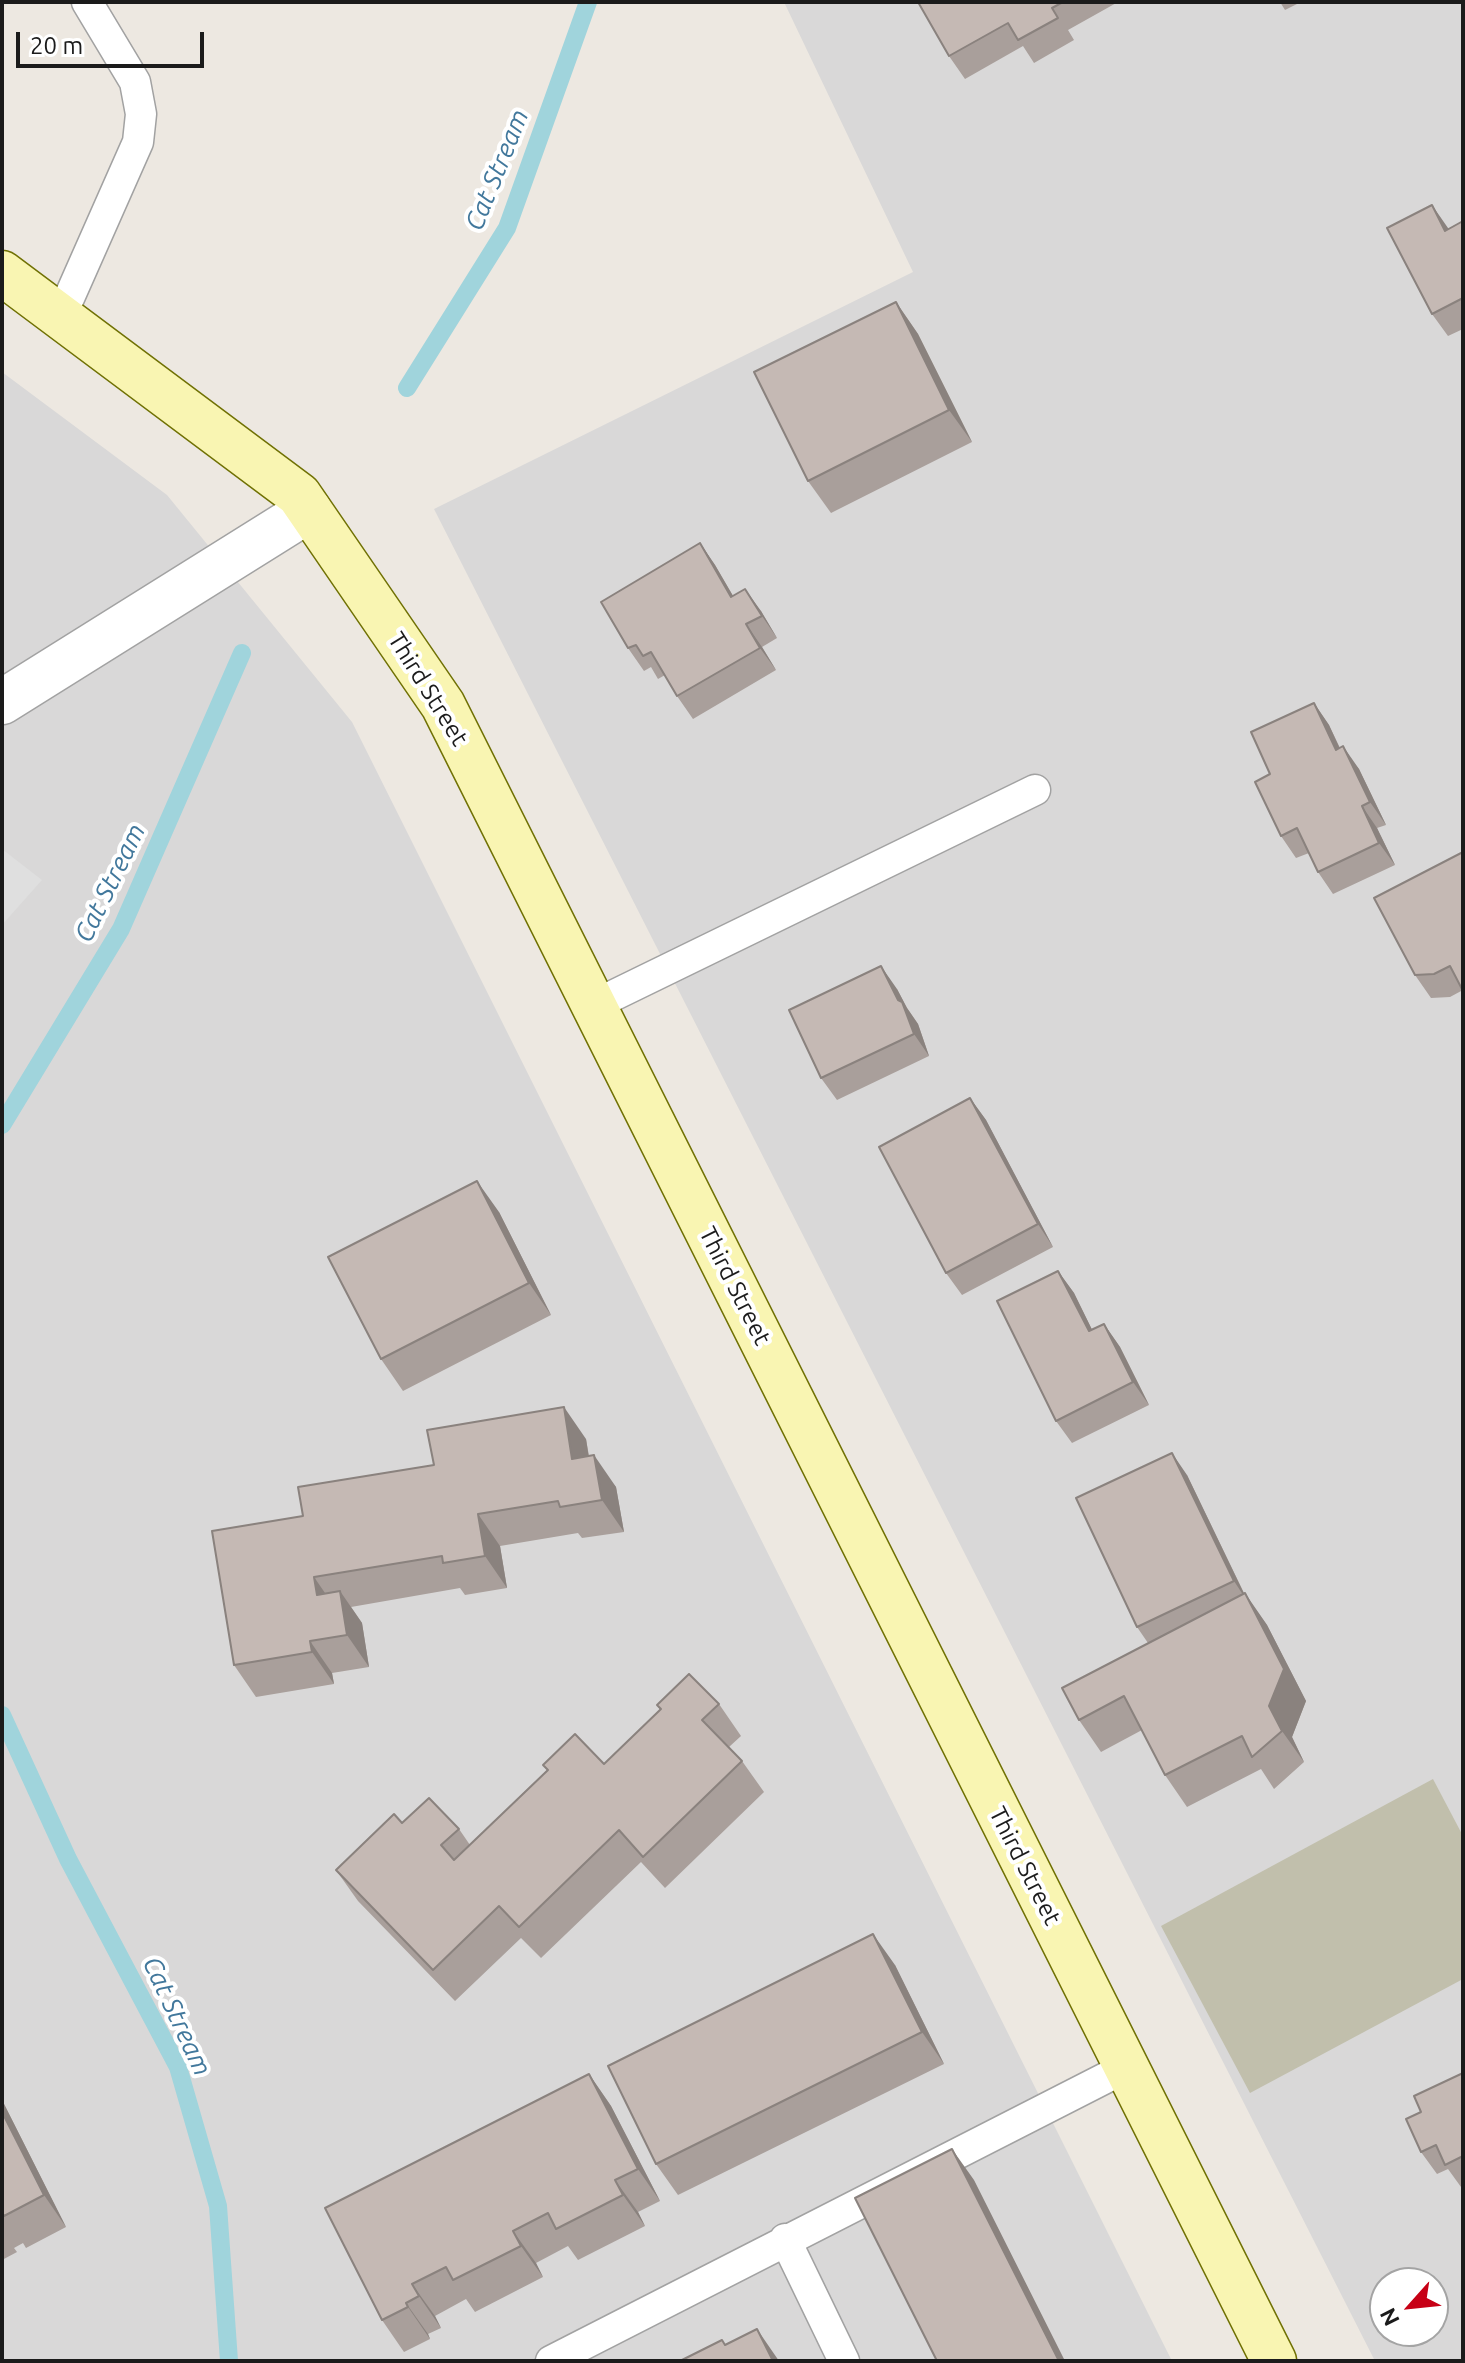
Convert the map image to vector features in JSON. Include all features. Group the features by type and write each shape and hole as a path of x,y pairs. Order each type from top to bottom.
{"street":[{"name":"Third Street","path":"2,273 299,495 443,705 1274,2361"},
{"path":"2,702 309,510"}],"lane":[{"path":"61,316 138,142 141,114 135,82 87,2"},
{"path":"594,1005 1035,790"},
{"path":"551,2361 1127,2067"},
{"path":"785,2239 844,2361"}],"shaded area":[{"path":"784,2 1463,2 1463,2361 1375,2361 434,509 913,272"},
{"path":"2,372 167,495 352,722 1172,2361 2,2361"},
{"path":"2,849 42,880 2,925"},
{"path":"1433,1779 1463,1836 1463,1979 1250,2093 1161,1926"}],"building":[{"path":"918,2 1063,2 1052,8 1058,18 1018,40 1008,23 949,56"},
{"path":"1432,205 1445,231 1463,221 1463,298 1432,314 1387,228"},
{"path":"896,302 949,410 808,481 754,372"},
{"path":"700,543 731,597 745,589 762,616 746,624 760,648 677,696 651,652 643,656 636,645 628,648 601,602"},
{"path":"1314,703 1336,750 1343,746 1370,802 1362,806 1379,843 1318,872 1297,828 1281,836 1255,782 1270,774 1251,732"},
{"path":"1463,852 1463,991 1450,966 1434,974 1415,975 1374,898"},
{"path":"881,966 898,1000 902,1002 914,1034 821,1078 789,1010"},
{"path":"970,1098 1038,1224 946,1273 879,1147"},
{"path":"477,1181 529,1283 381,1359 328,1257"},
{"path":"1058,1271 1089,1331 1104,1324 1133,1382 1056,1421 997,1301"},
{"path":"564,1407 572,1459 594,1455 602,1500 560,1507 558,1501 478,1514 485,1556 443,1563 442,1556 314,1577 317,1595 340,1591 347,1635 310,1641 312,1652 234,1665 212,1531 303,1516 298,1487 434,1465 427,1430"},
{"path":"1172,1453 1234,1581 1137,1627 1076,1498"},
{"path":"1245,1593 1284,1669 1269,1706 1282,1731 1252,1757 1242,1736 1165,1775 1124,1696 1079,1720 1062,1688"},
{"path":"689,1674 719,1704 702,1720 742,1761 643,1857 619,1830 519,1927 499,1906 433,1970 336,1870 394,1814 402,1823 429,1798 459,1829 441,1845 454,1860 548,1770 543,1765 575,1734 604,1764 661,1709 657,1705"},
{"path":"873,1934 922,2032 656,2164 608,2066"},
{"path":"1463,2073 1463,2156 1445,2165 1436,2145 1421,2152 1406,2119 1421,2112 1414,2096"},
{"path":"589,2074 638,2169 615,2180 623,2195 556,2229 548,2213 513,2231 521,2246 453,2280 446,2267 412,2284 419,2296 406,2303 408,2307 382,2320 325,2208"},
{"path":"2,2112 44,2195 4,2216 2,2212"},
{"path":"952,2149 1059,2361 937,2361 855,2198"},
{"path":"757,2329 773,2361 680,2361 722,2340 725,2345"}],"waterway":[{"name":"Cat Stream","path":"407,388 507,228 588,2"},
{"name":"Cat Stream","path":"2,1125 121,929 242,653"},
{"name":"Cat Stream","path":"2,1715 68,1859 178,2067 218,2206 229,2361"}]}
